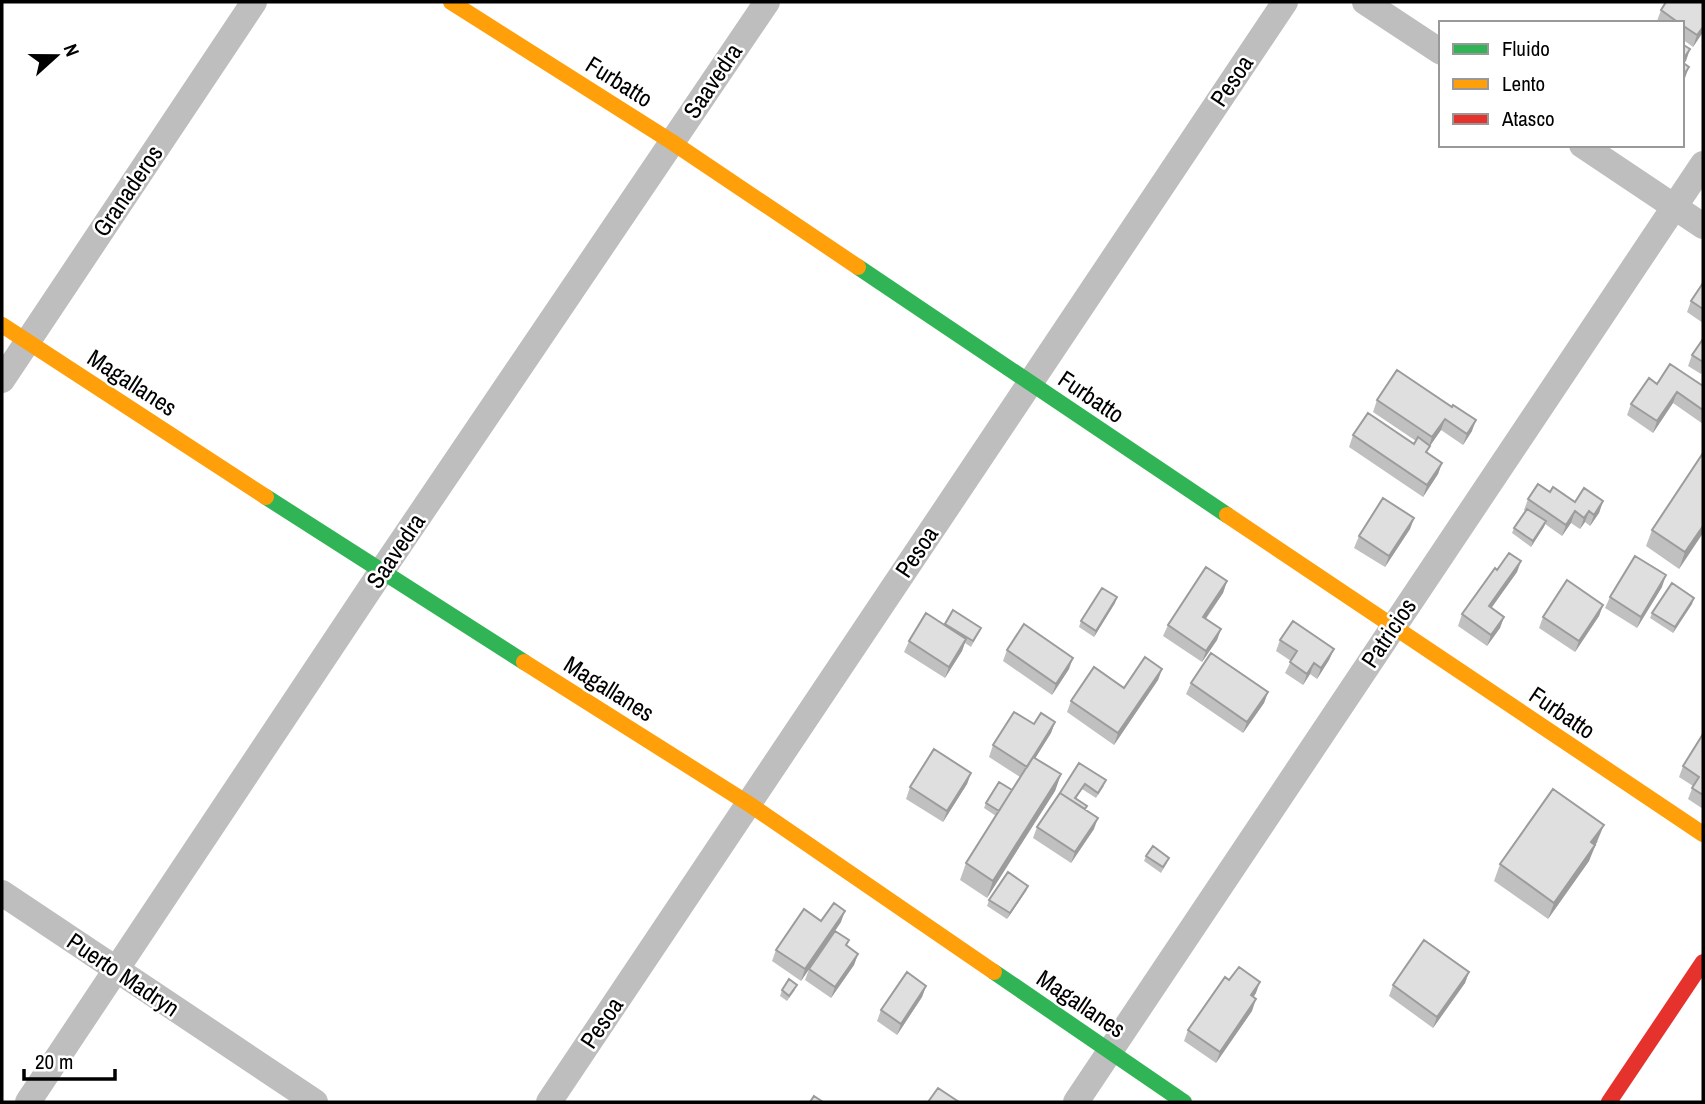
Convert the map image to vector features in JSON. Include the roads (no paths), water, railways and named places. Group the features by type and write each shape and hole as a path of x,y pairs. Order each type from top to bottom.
{"street":[{"name":"Granaderos","path":"2,380 254,2"},
{"name":"Furbatto","path":"451,2 672,142 1703,834"},
{"name":"Saavedra","path":"28,1102 381,572 767,2"},
{"name":"Pesoa","path":"550,1102 1285,2"},
{"path":"1365,2 1439,51"},
{"path":"1584,147 1703,226"},
{"name":"Patricios","path":"1076,1102 1703,164"},
{"name":"Magallanes","path":"2,325 381,572 749,804 1184,1102"},
{"name":"Puerto Madryn","path":"2,893 315,1102"},
{"path":"1609,1102 1703,962"}]}
